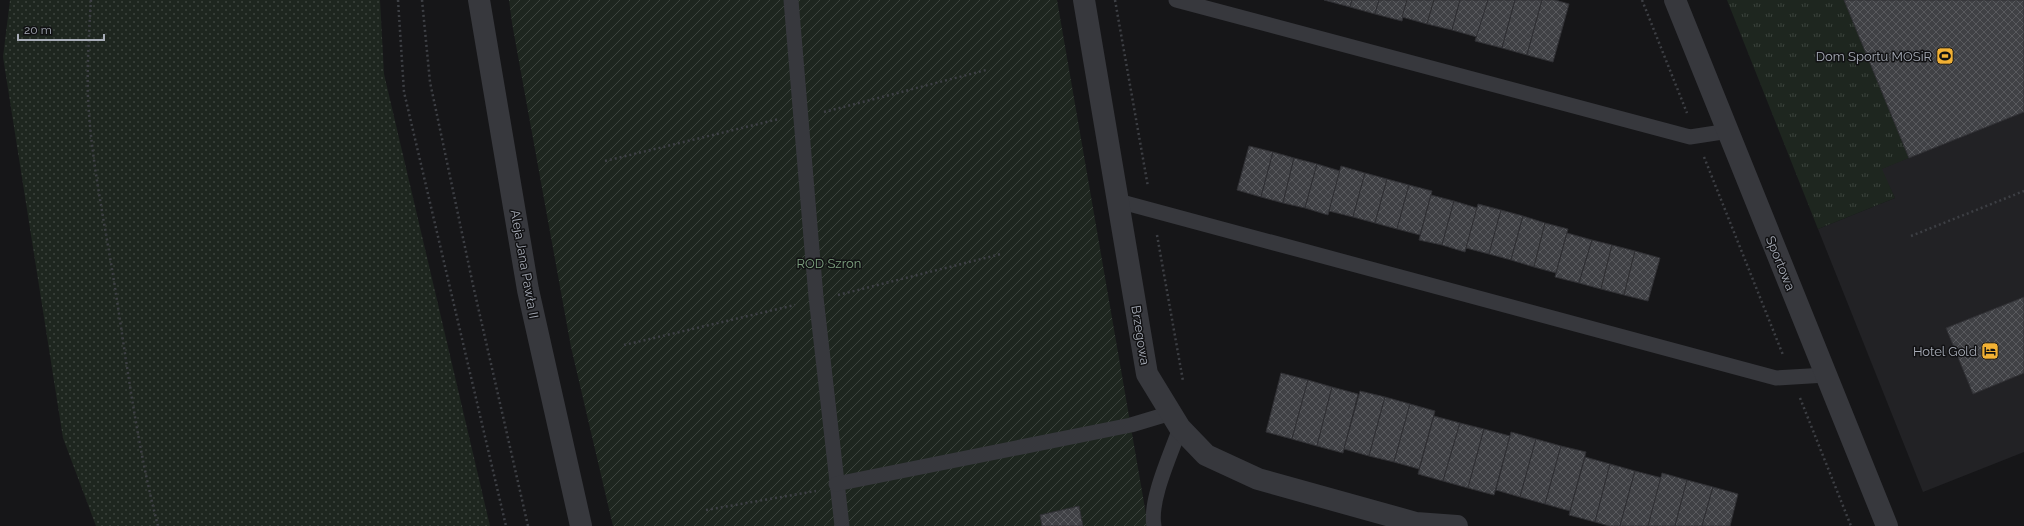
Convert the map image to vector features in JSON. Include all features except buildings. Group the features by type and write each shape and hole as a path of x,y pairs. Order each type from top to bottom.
{"street":[{"name":"Aleja Jana Pawła II","path":"479,0 528,290 581,526"},
{"name":"Brzegowa","path":"1084,0 1147,374 1176,421 1206,455 1258,479 1416,525"},
{"name":"Sportowa","path":"1675,0 1887,526"},
{"path":"1416,525 1457,526"}],"lane":[{"path":"791,0 816,300 836,486 842,526"},
{"path":"1176,0 1690,137 1729,131"},
{"path":"1118,200 1776,378 1826,376"},
{"path":"836,486 1131,425 1176,421 1155,502 1153,517 1154,526"}],"path":[{"path":"91,0 88,50 88,97 93,149 104,227 113,274 142,458 158,526"},
{"path":"398,0 404,92 506,526"},
{"path":"422,0 430,82 472,285 528,526"},
{"path":"1642,0 1791,377 1852,526"},
{"path":"605,161 801,116 986,70"},
{"path":"1910,236 2024,191"},
{"path":"624,345 816,300 1001,254"},
{"path":"706,510 836,486"}],"shaded area":[{"path":"2024,111 2024,452 1923,492 1818,229 1895,198 1881,169"}],"green space":[{"path":"10,0 380,0 384,74 490,526 96,526 63,438 3,57"},
{"name":"ROD Szron","path":"509,0 1057,0 1148,526 613,526 571,347"},
{"path":"1727,0 2024,0 2024,111 1882,169 1895,198 1818,229"}],"place":[{"name":"Dom Sportu MOSiR","path":"1945,56"},
{"name":"Hotel Gold","path":"1990,351"}]}
